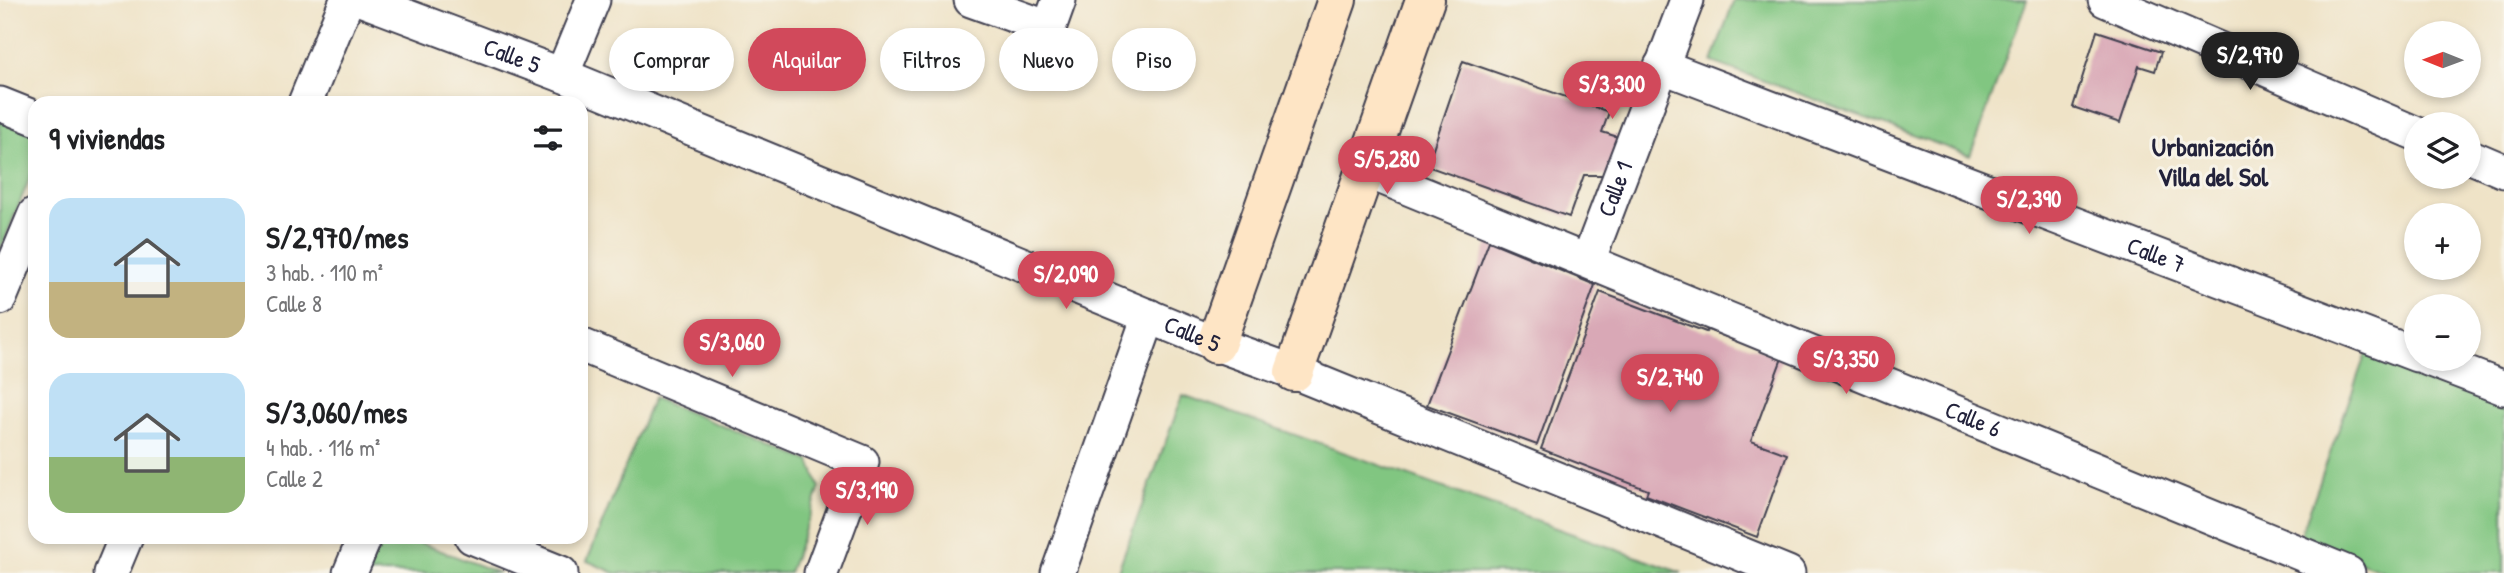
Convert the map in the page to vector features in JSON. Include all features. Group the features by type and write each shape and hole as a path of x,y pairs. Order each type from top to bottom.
{"street":[{"path":"308,96 347,0"},
{"name":"Calle 5","path":"363,0 562,75 1216,344 1294,372 1788,573"},
{"path":"562,75 593,0"},
{"path":"971,0 1054,14"},
{"path":"1216,344 1337,0"},
{"path":"1294,372 1425,0"},
{"name":"Calle 1","path":"1588,261 1687,0"},
{"path":"2105,0 2404,128"},
{"name":"Calle 7","path":"1661,66 2404,350"},
{"path":"0,104 28,115"},
{"path":"2481,161 2504,171"},
{"name":"Calle 6","path":"1364,170 2348,573"},
{"path":"0,298 28,231"},
{"path":"1058,573 1149,316"},
{"path":"588,348 862,462 821,573"},
{"path":"2459,371 2504,388"},
{"path":"111,573 123,544"},
{"path":"350,573 362,544"},
{"path":"489,544 561,573"}],"green space":[{"path":"1734,0 2027,0 1970,156 1712,62"},
{"path":"0,113 28,123 28,182 0,251"},
{"path":"2366,353 2404,366 2404,371 2417,371 2504,402 2504,573 2389,573 2299,540"},
{"path":"1183,395 1682,573 1117,573"},
{"path":"653,398 810,461 820,488 789,573 615,573 587,561"},
{"path":"379,544 423,544 499,573 367,573"}],"building":[{"path":"2097,31 2161,52 2155,71 2139,66 2120,123 2073,107"},
{"path":"1463,61 1609,112 1602,132 1624,139 1612,175 1584,175 1569,217 1427,166"},
{"path":"1489,241 1595,285 1537,445 1427,405"},
{"path":"1600,292 1782,358 1751,441 1787,454 1757,537 1646,495 1648,490 1541,449"}],"district":[{"name":"Urbanización Villa del Sol","path":"2213,162"}]}
